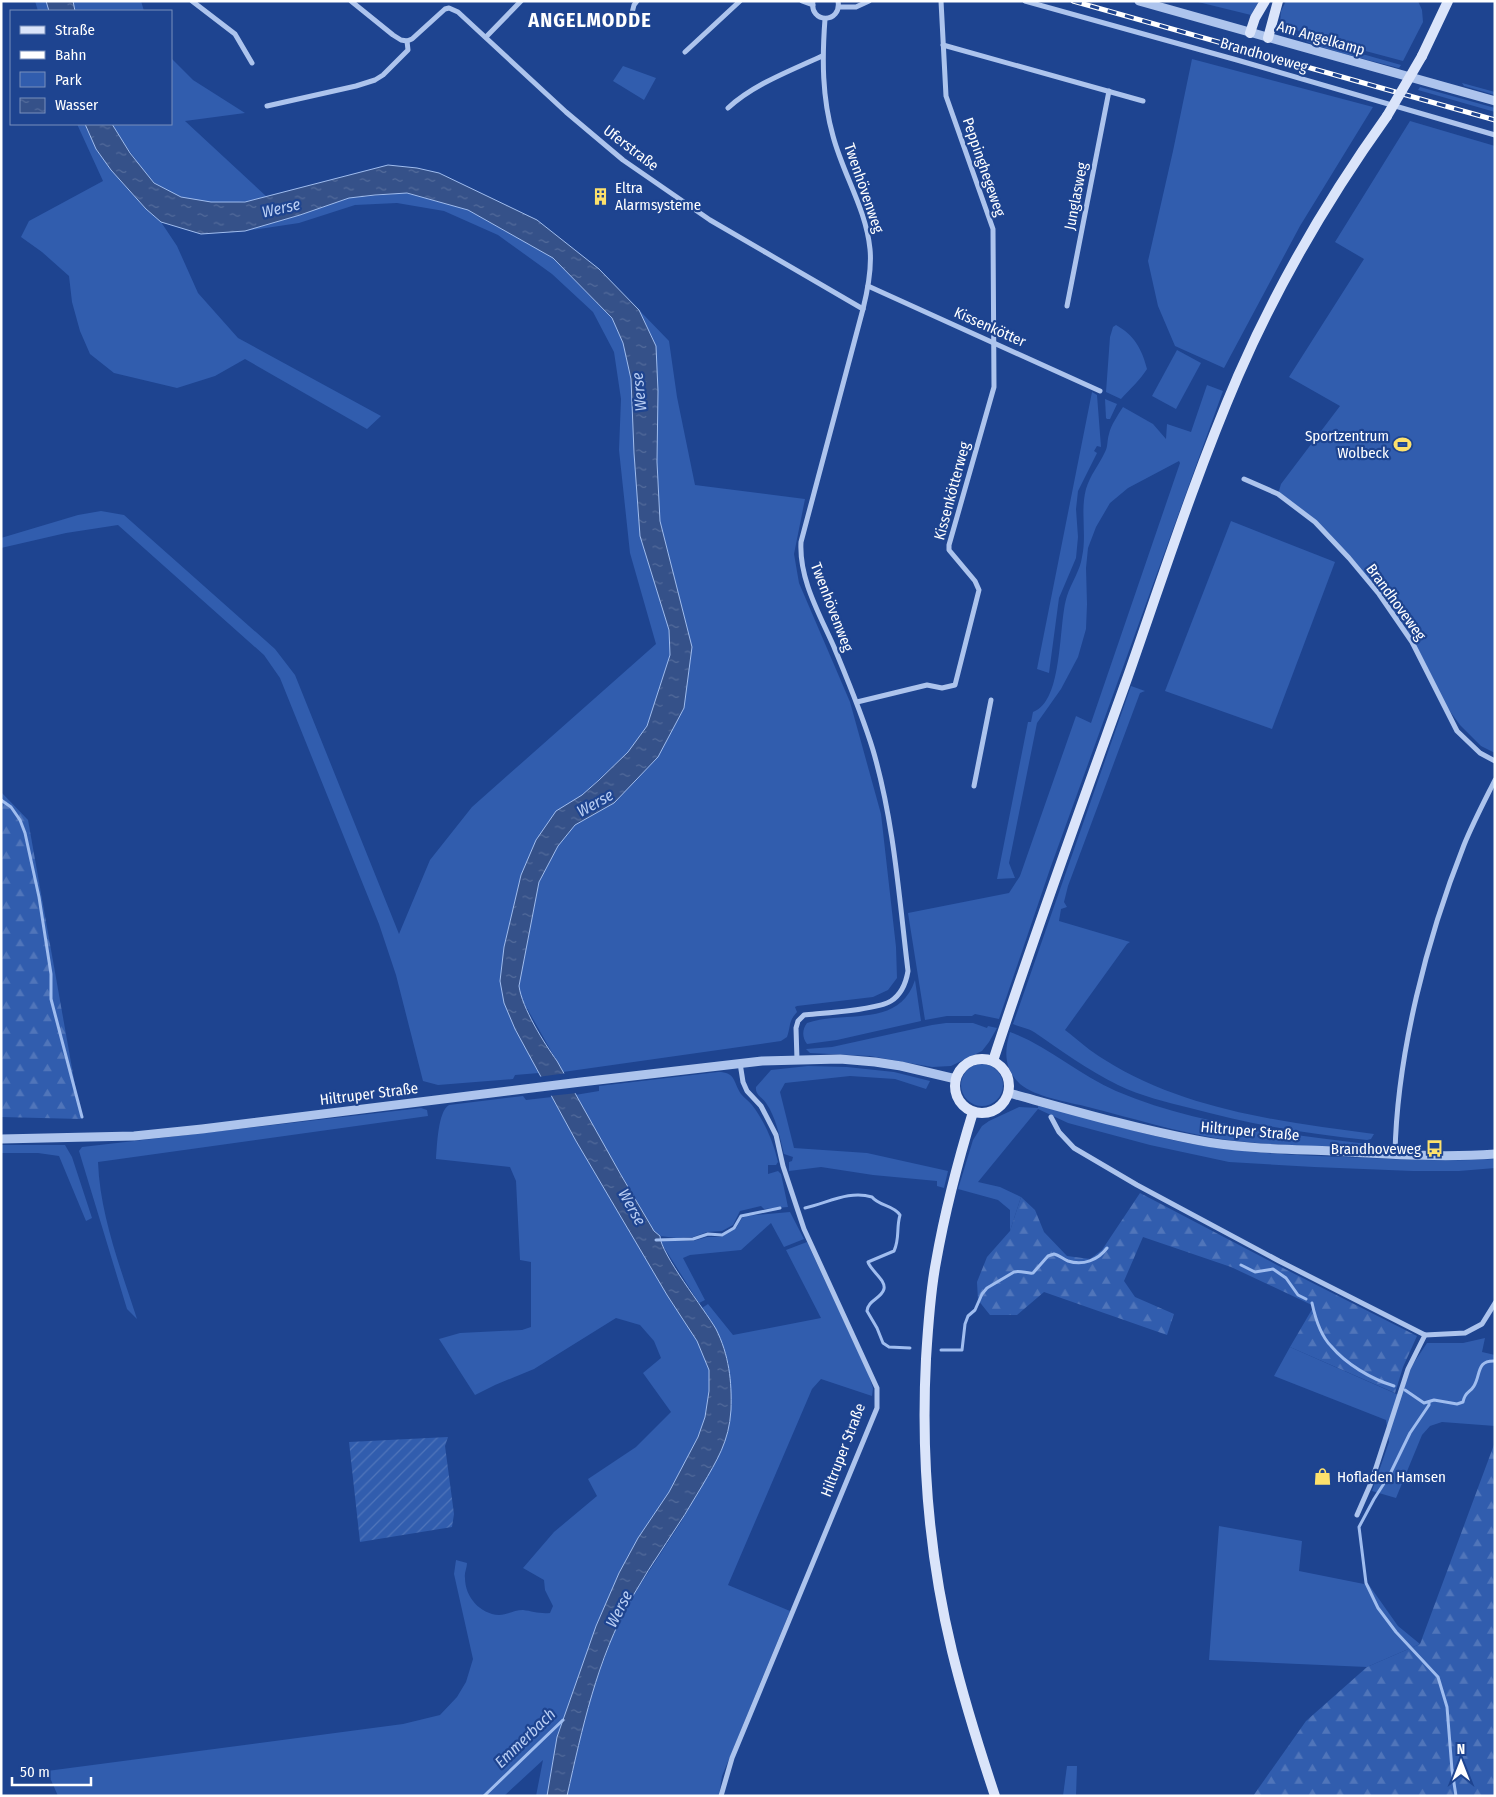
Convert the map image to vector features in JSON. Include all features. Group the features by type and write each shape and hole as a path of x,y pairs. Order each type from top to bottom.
{"main road":[{"path":"1250,33 1255,18 1265,1"},
{"path":"1268,38 1278,1"},
{"path":"994,1062 1018,986 1140,642 1197,482 1238,376 1268,312 1322,213 1387,116 1422,56 1448,1"},
{"path":"984,1059 994,1062 1007,1074 1009,1093 1005,1102 997,1109 989,1112 974,1112 959,1101 955,1090 956,1079 960,1071 967,1064 975,1060 984,1059"},
{"path":"974,1112 958,1164 935,1263 924,1397 925,1457 930,1520 952,1651 995,1796"}],"street":[{"path":"192,1 235,34 252,63"},
{"path":"352,1 393,35 407,41"},
{"path":"486,37 520,1"},
{"path":"630,20 637,1"},
{"path":"685,52 740,1"},
{"path":"802,1 813,3 818,16 825,19 833,17 839,4 856,7 869,1"},
{"name":"Peppinghegeweg","path":"940,1 946,96 993,228 993,342"},
{"name":"Brandhoveweg","path":"1025,1 1495,135"},
{"name":"Am Angelkamp","path":"1139,1 1495,101"},
{"name":"Uferstraße","path":"267,106 375,80 383,75 408,50 407,41 412,39 440,13 449,8 458,12 566,112 623,160 710,220 863,309"},
{"name":"Twenhövenweg","path":"797,1060 796,1028 798,1020 804,1015 874,1006 891,1001 901,991 906,982 908,972 889,818 873,751 857,702 805,580 800,556 801,542 863,309 870,272 870,249 864,220 833,137 826,104 822,56 825,19"},
{"path":"943,45 1143,100"},
{"path":"728,108 738,99 775,78 822,56"},
{"name":"Junglasweg","path":"1067,306 1109,91"},
{"name":"Kissenkötter","path":"868,286 1100,391"},
{"name":"Kissenkötterweg","path":"857,702 927,685 942,688 955,685 979,590 975,581 949,550 949,545 994,387 993,342"},
{"name":"Brandhoveweg","path":"1244,478 1278,494 1315,522 1349,558 1373,587 1412,642 1457,731 1480,752 1495,761"},
{"path":"974,786 991,700"},
{"path":"1395,1154 1400,1082 1422,978 1438,916 1465,843 1495,780"},
{"name":"Hiltruper Straße","path":"1,1139 72,1139 143,1135 740,1063 840,1059 901,1066 956,1079"},
{"name":"Hiltruper Straße","path":"721,1796 732,1758 877,1408 877,1388 872,1373 804,1229 783,1166 776,1135 761,1106 745,1086 740,1063"},
{"name":"Hiltruper Straße","path":"1009,1093 1197,1141 1234,1146 1395,1154 1463,1156 1495,1154"},
{"path":"1051,1117 1059,1132 1074,1148 1137,1185 1287,1265 1425,1335 1465,1333 1482,1324 1495,1303"},
{"path":"1357,1514 1371,1483 1408,1369 1425,1335"}],"green space":[{"path":"35,1 46,1 49,10 38,10"},
{"path":"73,1 141,1 144,10 75,10"},
{"path":"1194,1 1259,1 1251,15"},
{"path":"1286,1 1418,1 1422,10 1423,22 1403,61 1313,37 1280,23 1281,11"},
{"path":"1281,27 1306,38 1401,65 1399,68 1317,45 1288,33"},
{"path":"172,59 193,80 245,113 185,121 267,197 224,203 181,197 154,182 113,125 172,125"},
{"path":"1192,59 1373,107 1300,226 1224,368 1175,346 1158,306 1148,261"},
{"path":"623,66 656,78 644,100 613,81"},
{"path":"1462,83 1495,92 1495,95 1464,86"},
{"path":"1420,87 1495,108 1495,112 1418,90"},
{"name":"Sportzentrum Wolbeck","path":"1410,121 1495,146 1495,753 1481,746 1460,725 1438,695 1412,642 1379,594 1315,522 1278,494 1281,484 1340,406 1289,377 1364,259 1335,242"},
{"path":"77,125 85,125 96,149 111,170 146,209 161,222 177,246 198,293 238,338 381,416 367,429 245,359 215,376 177,388 114,373 90,354 80,331 72,302 69,276 42,252 21,237 29,221 103,181"},
{"path":"406,193 468,210 553,258 612,318 623,343 631,379 640,536 669,630 670,655 647,726 628,752 582,795 521,875 504,947 500,981 539,1073 515,1075 513,1079 438,1085 423,1081 396,975 379,924 280,678 264,655 118,525 66,533 1,548 1,538 78,515 101,511 124,515 275,649 295,675 399,934 430,860 472,807 656,644 630,553 619,450 621,399 614,352 593,312 552,274 498,235 444,211 397,203 355,205 299,223 245,231 349,198"},
{"path":"639,310 669,341 677,397 695,485 805,499 794,554 799,583 850,702 881,814 896,947 897,978 888,990 873,997 795,1007 797,1012 791,1021 787,1037 781,1041 563,1072 520,996 519,986 539,882 558,846 575,825 614,803 658,757 684,708 692,647 660,521 657,462 658,391 656,346"},
{"path":"1116,325 1128,333 1136,343 1143,355 1147,369 1121,399 1106,392 1110,337 1113,327"},
{"path":"1177,350 1201,363 1176,409 1152,396"},
{"path":"1207,385 1223,391 1050,869 999,1019 975,1014 972,1016 947,1016 925,1020 908,913 1009,893 1020,876 1076,716 1091,723 1180,463 1179,461 1128,488 1110,503 1096,527 1088,548 1086,568 1086,629 1078,657 1061,689 1037,723 1009,863 1015,878 997,879 1028,722 1031,722 1033,712 1043,705 1050,693 1055,678 1064,608 1082,557 1086,489 1106,450 1111,427 1123,407 1153,424 1166,439 1167,424 1191,432"},
{"path":"1092,392 1097,395 1101,447 1097,446 1094,451 1097,453 1078,491 1076,558 1059,598 1049,673 1037,669"},
{"path":"1105,399 1117,404 1110,419 1106,418"},
{"path":"1231,521 1335,562 1272,729 1165,691"},
{"path":"1131,686 1145,691 1140,693 1068,886 1064,902 1067,907 1061,909 1059,921 1130,942 1065,1030 1105,1060 1136,1077 1168,1091 1235,1111 1374,1134 1371,1139 1322,1135 1256,1124 1145,1096 1107,1079 1074,1060 1029,1029 1013,1024"},
{"path":"1,792 28,820 81,1119 1,1117"},
{"path":"915,980 921,1021 837,1040 807,1044 805,1042 803,1031 807,1023 822,1019 884,1012 897,1006 907,995"},
{"path":"946,1023 973,1023 987,1028 988,1026 997,1028 982,1051 951,1066 932,1067 870,1056 810,1053 806,1049 832,1047"},
{"path":"1010,1032 1037,1045 1116,1091 1179,1113 1244,1127 1375,1145 1366,1148 1312,1146 1221,1139 1171,1129 1043,1096 1026,1089 1011,1072 1006,1053"},
{"path":"982,1064 997,1070 1003,1085 997,1100 982,1106 967,1100 961,1085 967,1070"},
{"path":"808,1066 847,1067 894,1072 930,1081 926,1089 895,1079 850,1076 785,1083 780,1092 794,1148 867,1153 948,1171 944,1188 937,1186 937,1181 873,1175 821,1167 789,1171 789,1162 792,1161 793,1157 784,1154 772,1115 766,1103 758,1094 756,1087 771,1070"},
{"path":"724,1072 733,1078 741,1094 757,1111 765,1125 778,1162 776,1165 768,1165 768,1174 778,1171 781,1174 788,1207 764,1209 761,1206 740,1211 733,1225 722,1231 707,1232 693,1237 676,1238 660,1236 654,1231 575,1095 599,1091 599,1086"},
{"path":"523,1096 526,1100 552,1097 667,1295 697,1341 709,1370 709,1391 705,1417 698,1437 669,1492 638,1538 619,1573 596,1626 557,1737 547,1796 536,1796 543,1760 504,1796 58,1796 47,1771 403,1724 440,1715 457,1697 466,1682 473,1659 454,1574 456,1560 467,1563 465,1576 468,1592 480,1608 499,1615 523,1610 550,1613 553,1606 545,1590 544,1580 523,1568 554,1532 597,1496 588,1479 636,1447 671,1412 643,1373 661,1358 654,1341 640,1325 616,1318 534,1369 475,1395 439,1339 460,1333 522,1330 531,1327 531,1262 520,1260 516,1181 510,1167 436,1159 440,1121 442,1114 449,1105"},
{"path":"1038,1106 1154,1136 1230,1150 1400,1159 1495,1159 1495,1168 1459,1171 1413,1171 1229,1162 1150,1145 1068,1123 1038,1109 978,1182 1000,1187 1021,1197 1010,1231 1010,1210 998,1200 958,1189 973,1140 982,1126 1019,1107 1038,1108"},
{"path":"421,1108 427,1110 428,1116 98,1162 107,1222 137,1319 127,1309 79,1151 82,1147"},
{"path":"1,1145 65,1145 72,1157 92,1218 86,1221 59,1156 38,1153 1,1153"},
{"path":"1140,1193 1417,1336 1403,1367 1395,1393 1290,1347 1314,1306 1231,1267 1143,1237 1124,1281 1135,1297 1174,1314 1167,1335 1044,1292 1017,1315 990,1315 978,1300 977,1282 987,1257 1010,1231 1021,1197 1035,1210 1044,1232 1067,1256 1090,1259 1102,1250"},
{"path":"790,1212 804,1239 784,1247 771,1223 741,1250 690,1255 683,1258 705,1300 699,1303 660,1241 693,1241 707,1237 721,1237 736,1228 742,1218 746,1216"},
{"path":"807,1242 868,1373 873,1388 872,1396 821,1379 812,1389 728,1585 790,1611 722,1776 719,1796 567,1796 589,1701 613,1635 631,1599 681,1522 718,1458 729,1364 716,1329 702,1308 708,1304 733,1335 821,1318 786,1250"},
{"path":"1485,1338 1482,1352 1495,1355 1495,1426 1442,1422 1430,1426 1422,1435 1396,1498 1372,1491 1389,1442 1386,1420 1274,1376 1290,1347 1401,1396 1409,1370 1427,1343 1463,1343"},
{"path":"448,1437 445,1446 454,1514 452,1527 360,1542 349,1442"},
{"path":"1495,1442 1495,1796 1253,1796 1306,1721 1367,1667 1420,1644"},
{"path":"1219,1526 1302,1541 1299,1571 1369,1585 1398,1626 1420,1644 1367,1667 1209,1660"},
{"path":"1067,1766 1077,1766 1076,1796 1063,1796"}],"water":[{"path":"46,1 73,1 75,10 49,10"},
{"name":"Werse","path":"85,125 113,125 130,153 154,183 181,197 211,202 245,202 388,165 417,168 439,173 537,220 599,269 639,310 656,346 658,391 657,462 660,521 692,647 684,708 658,757 614,803 575,825 558,846 539,882 519,986 524,1004 540,1035 557,1061 654,1231 660,1236 667,1255 716,1329 729,1368 731,1410 728,1432 717,1459 694,1500 648,1570 619,1622 592,1695 567,1796 547,1796 557,1737 596,1626 619,1573 638,1538 669,1492 698,1437 705,1417 709,1391 709,1370 697,1341 667,1295 576,1141 515,1029 504,1003 500,981 504,947 521,875 536,840 556,811 582,795 599,780 628,752 647,726 670,655 669,630 640,536 631,379 623,343 612,318 553,258 468,210 407,193 375,195 349,198 245,231 201,234 161,222 146,209 111,170 96,149"}],"pier":[{"path":"567,1073 577,1093 549,1096 538,1077"}],"waterway":[{"path":"1,800 11,807 20,820 25,833 39,897 51,974 51,999 82,1117"},
{"path":"805,1208 847,1196 863,1195 872,1197 878,1202 894,1209 900,1215 894,1251 868,1262 883,1282 884,1289 870,1304 867,1311 883,1343 889,1347 910,1348"},
{"path":"656,1240 693,1239 708,1234 722,1235 734,1228 741,1216 780,1208"},
{"path":"941,1350 962,1350 965,1324 968,1316 975,1310 982,1294 987,1288 1014,1272 1033,1273 1048,1256 1054,1254 1068,1261 1079,1263 1095,1259 1107,1248"},
{"path":"1241,1265 1255,1272 1273,1269 1286,1278 1298,1295 1306,1299"},
{"path":"1312,1303 1321,1331 1327,1342 1337,1353 1360,1370 1394,1386"},
{"path":"1405,1390 1424,1403 1434,1400 1457,1404 1463,1402 1466,1394 1474,1386 1482,1366 1489,1361 1495,1361"},
{"path":"1429,1402 1359,1527 1366,1583 1378,1608 1396,1632 1438,1677 1447,1707 1456,1796"},
{"name":"Emmerbach","path":"484,1796 563,1720"}],"railway":[{"path":"1073,1 1495,120"}],"place":[{"name":"Eltra Alarmsysteme","path":"601,197"},
{"name":"Sportzentrum Wolbeck","path":"1403,445"},
{"name":"Brandhoveweg","path":"1435,1149"},
{"name":"Hofladen Hamsen","path":"1323,1477"}],"district":[{"name":"ANGELMODDE","path":"590,20"}]}
